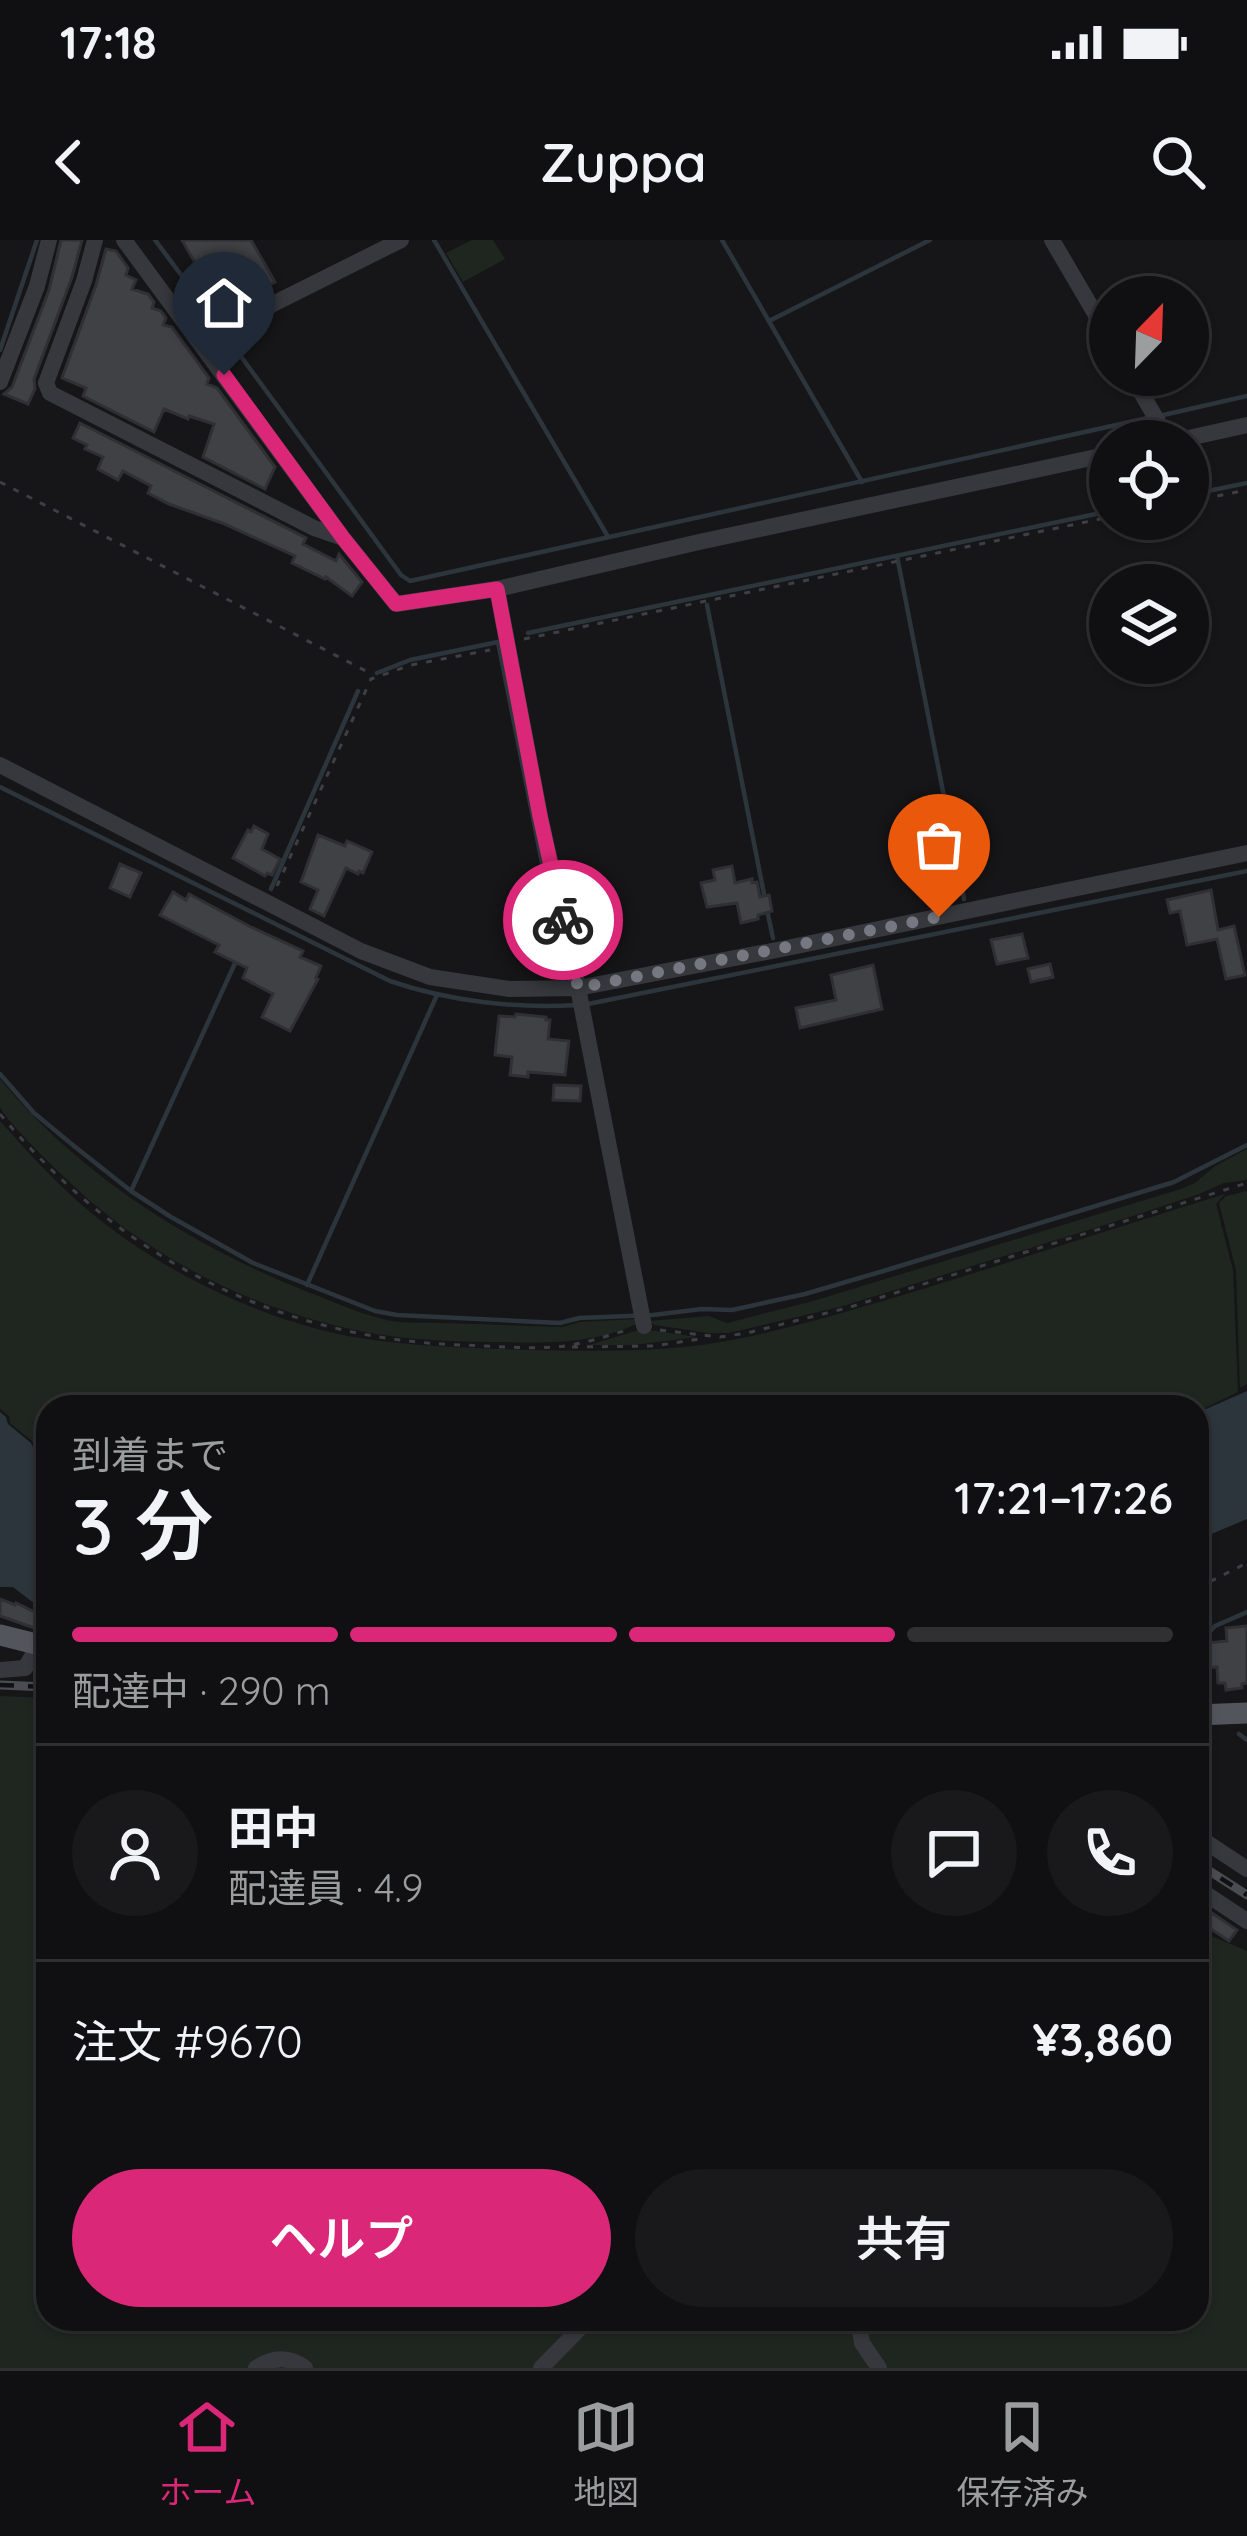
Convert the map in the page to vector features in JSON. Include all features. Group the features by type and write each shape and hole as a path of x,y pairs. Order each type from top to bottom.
{"main road":[{"path":"0,1635 36,1644"},
{"path":"1209,1715 1247,1713"}],"street":[{"path":"0,382 37,286 49,240"},
{"path":"95,240 46,383 50,393 314,528 343,538"},
{"path":"124,240 396,604 497,589 1089,458"},
{"path":"199,341 400,240"},
{"path":"1052,240 1089,304"},
{"path":"1209,433 1247,425"},
{"path":"497,589 502,645 580,1000 643,1319"},
{"path":"0,765 361,951 430,977 580,1000 1247,853"},
{"path":"0,1670 25,1668 36,1655"},
{"path":"1209,1844 1247,1869"},
{"path":"1209,1896 1247,1921"},
{"path":"541,2368 578,2331"},
{"path":"860,2331 862,2343 879,2368"},
{"path":"256,2368 269,2360 294,2360 305,2368"}],"path":[{"path":"0,482 366,671 371,680"},
{"path":"1209,498 1247,490"},
{"path":"269,904 371,680 411,665 1089,521"},
{"path":"0,1114 96,1212 170,1263 256,1304 324,1325 408,1341 604,1348 747,1333 847,1307 1247,1183"},
{"path":"565,1346 643,1319 712,1336"},
{"path":"1209,1582 1247,1563"}],"shaded area":[{"path":"472,240 493,240 505,259 463,282 446,253"},
{"path":"0,1079 66,1147 140,1205 222,1253 347,1308 407,1322 562,1327 636,1319 636,1324 570,1341 428,1340 338,1326 251,1298 169,1258 95,1205 3,1113"},
{"path":"0,1121 60,1185 111,1229 216,1291 330,1332 448,1347 634,1350 737,1339 913,1292 1225,1194 1216,1204 1233,1270 1238,1392 1209,1406 1209,1395 36,1395 36,1449 0,1409"},
{"path":"1247,1149 1247,1180 1224,1183 840,1307 729,1333 649,1321 709,1316 727,1323 813,1301 1181,1189"},
{"path":"1247,1191 1247,1384 1240,1388 1236,1270 1219,1203 1226,1196"},
{"path":"642,1329 697,1337 589,1345"},
{"path":"1247,1391 1247,1519 1209,1535 1209,1408"},
{"path":"0,1412 36,1454 36,1605 13,1587 0,1587"},
{"path":"0,1696 36,1698 36,2331 1209,2331 1209,1935 1247,1951 1247,2368 0,2368"}],"building":[{"path":"61,240 82,240 28,404 4,394 12,387 49,290"},
{"path":"182,240 251,240 275,282 223,312"},
{"path":"106,249 116,251 128,268 126,275 136,280 132,289 148,294 152,308 166,318 163,325 172,327 209,378 207,384 217,388 275,467 265,489 203,457 214,424 164,409 154,432 83,396 86,388 62,378"},
{"path":"80,423 306,538 303,544 336,561 339,554 362,582 352,596 326,577 292,563 295,556 169,504 148,493 151,486 123,471 118,480 98,469 103,457 73,438"},
{"path":"254,826 268,834 262,849 280,859 272,875 265,876 233,858"},
{"path":"318,835 372,852 363,873 346,868 324,916 310,909 318,890 301,882"},
{"path":"120,864 141,873 130,897 110,888"},
{"path":"732,866 735,883 757,882 760,897 769,895 772,911 741,923 737,903 707,907 701,883 715,880 713,870"},
{"path":"1211,890 1218,930 1234,926 1245,975 1226,979 1217,939 1187,945 1180,911 1170,913 1167,900"},
{"path":"173,892 186,900 189,894 303,951 300,957 321,966 290,1031 262,1017 273,994 243,978 247,968 215,952 219,945 160,915"},
{"path":"1022,934 1028,958 997,964 991,940"},
{"path":"1050,964 1053,977 1031,982 1028,969"},
{"path":"873,965 882,1009 800,1028 796,1008 836,1000 831,975"},
{"path":"499,1016 546,1017 550,1020 548,1039 569,1041 565,1075 510,1075 512,1057 495,1055"},
{"path":"554,1085 581,1086 580,1101 553,1100"},
{"path":"0,1599 16,1603 36,1613 36,1629 0,1616"},
{"path":"1247,1626 1247,1683 1242,1688 1226,1690 1225,1683 1218,1683 1217,1667 1209,1668 1209,1643 1227,1641 1226,1628"},
{"path":"1212,1913 1237,1930 1229,1941 1209,1928"}],"waterway":[{"path":"0,350 37,240"},
{"path":"155,240 220,327"},
{"path":"434,240 607,535"},
{"path":"722,240 862,482"},
{"path":"769,321 930,240"},
{"path":"226,336 410,581 1148,418"},
{"path":"1159,416 1247,396"},
{"path":"1209,491 1247,483"},
{"path":"528,633 1089,515"},
{"path":"897,556 964,899"},
{"path":"707,605 765,899"},
{"path":"377,673 410,660 498,642 565,978"},
{"path":"271,889 358,691"},
{"path":"0,787 390,981 482,1002 577,1005"},
{"path":"588,1004 1247,871"},
{"path":"767,910 773,938"},
{"path":"131,1191 236,961"},
{"path":"307,1285 437,995"},
{"path":"0,1074 34,1113 171,1217 253,1263 375,1311 397,1315 560,1323 732,1310 805,1294 1174,1182 1247,1145"},
{"path":"1209,1633 1247,1612"},
{"path":"1239,1734 1247,1740"}],"railway":[{"path":"0,1685 36,1686"},
{"path":"1209,1871 1247,1895"}],"way so far":[{"path":"563,920 578,988 939,917"}],"route":[{"path":"224,375 396,604 497,589 563,920"}]}
